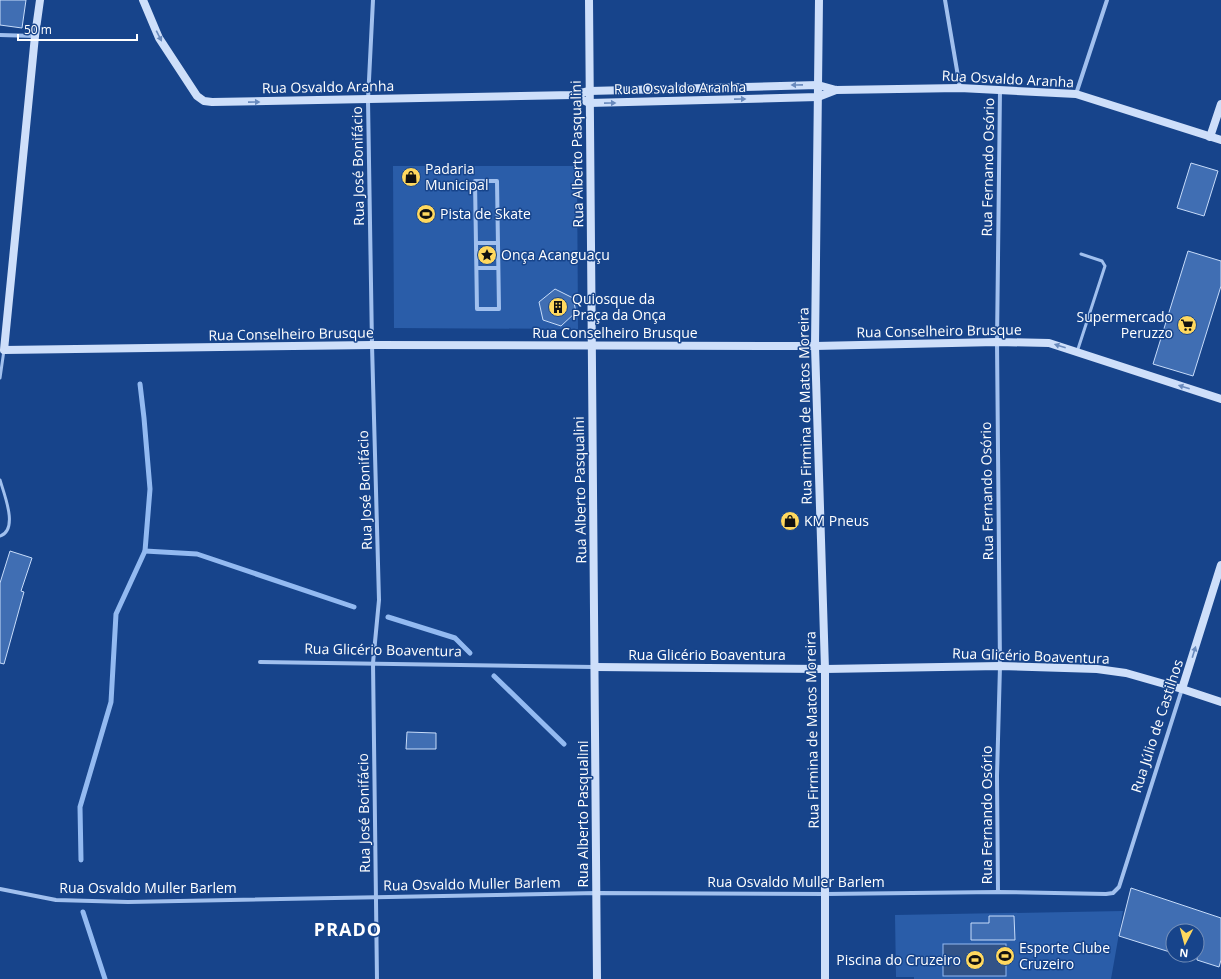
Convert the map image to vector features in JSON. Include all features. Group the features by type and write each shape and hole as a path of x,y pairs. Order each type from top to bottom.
{"street":[{"path":"2,350 40,0"},
{"name":"Rua Osvaldo Aranha","path":"143,0 159,38 197,96 204,101 368,100 573,95 589,91 818,85 836,90 960,88 1076,94 1221,140"},
{"name":"Rua José Bonifácio","path":"373,0 368,100 372,346 379,600 373,663 377,979"},
{"name":"Rua Alberto Pasqualini","path":"588,0 597,979"},
{"name":"Rua Firmina de Matos Moreira","path":"819,0 815,346 825,669 825,979"},
{"path":"945,0 960,88"},
{"path":"1076,94 1107,0"},
{"path":"0,35 35,36"},
{"name":"Rua Osvaldo Aranha","path":"573,95 590,103 818,97 836,90"},
{"name":"Rua Fernando Osório","path":"998,892 997,776 1000,666 997,342 1000,90"},
{"path":"1210,137 1221,104"},
{"path":"475,181 497,181 498,243 499,309 477,309 475,181"},
{"path":"476,243 498,243"},
{"path":"477,268 498,268"},
{"name":"Rua Conselheiro Brusque","path":"2,350 372,346 815,346 997,342 1049,343 1221,399"},
{"name":"Rua Júlio de Castilhos","path":"1113,893 1119,887 1221,565"},
{"name":"Rua Glicério Boaventura","path":"260,662 825,669 1000,666 1097,669 1126,674 1182,689 1221,702"},
{"name":"Rua Osvaldo Muller Barlem","path":"0,889 56,900 128,902 596,893 1113,893"}],"lane":[{"path":"1077,352 1105,266 1102,261 1081,254"},
{"path":"0,378 2,350"},
{"path":"0,480 9,515 10,528 4,535 0,536"}],"shaded area":[{"path":"393,166 577,166 578,329 394,328"},
{"name":"Esporte Clube Cruzeiro","path":"1123,911 1111,979 914,979 914,977 896,977 895,915"},
{"name":"Piscina do Cruzeiro","path":"943,944 1006,944 1006,976 943,976"}],"building":[{"path":"0,0 26,0 22,28 0,25"},
{"path":"1191,163 1218,171 1204,216 1177,208"},
{"name":"Supermercado Peruzzo","path":"1188,251 1221,261 1221,286 1193,376 1153,364"},
{"name":"Quiosque da Praça da Onça","path":"555,289 573,298 576,312 561,326 543,320 539,302"},
{"path":"10,551 32,558 21,591 24,592 4,664 0,663 0,583"},
{"path":"407,732 436,733 436,749 406,749"},
{"path":"1131,888 1221,918 1221,960 1219,967 1205,963 1205,923 1165,923 1165,950 1119,936"},
{"path":"989,916 1014,916 1015,940 971,940 971,923 989,923"}],"waterway":[{"path":"81,860 80,807 111,702 116,614 145,551 150,489 140,384"},
{"path":"145,551 197,554 354,607"},
{"path":"388,617 455,638 470,653"},
{"path":"494,676 564,744"},
{"path":"83,912 105,979"}],"place":[{"name":"Padaria Municipal","path":"411,177"},
{"name":"Pista de Skate","path":"426,214"},
{"name":"Onça Acanguaçu","path":"487,255"},
{"name":"Quiosque da Praça da Onça","path":"558,307"},
{"name":"Supermercado Peruzzo","path":"1187,325"},
{"name":"KM Pneus","path":"790,521"},
{"name":"Esporte Clube Cruzeiro","path":"1005,956"},
{"name":"Piscina do Cruzeiro","path":"975,960"}],"district":[{"name":"PRADO","path":"348,930"}]}
